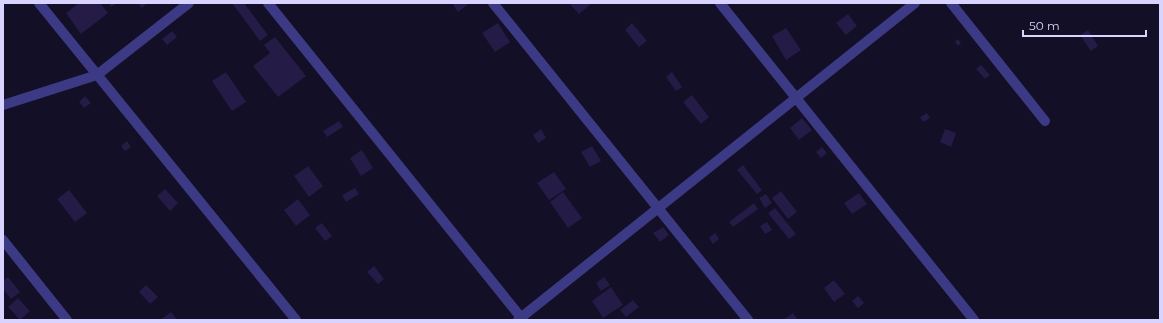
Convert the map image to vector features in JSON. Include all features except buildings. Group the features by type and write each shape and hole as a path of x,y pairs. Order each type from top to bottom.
{"street":[{"path":"39,3 296,320"},
{"path":"3,105 98,75 189,3"},
{"path":"268,3 521,319 915,3"},
{"path":"493,3 748,320"},
{"path":"720,3 974,320"},
{"path":"951,3 1045,121"},
{"path":"3,240 67,320"}]}
